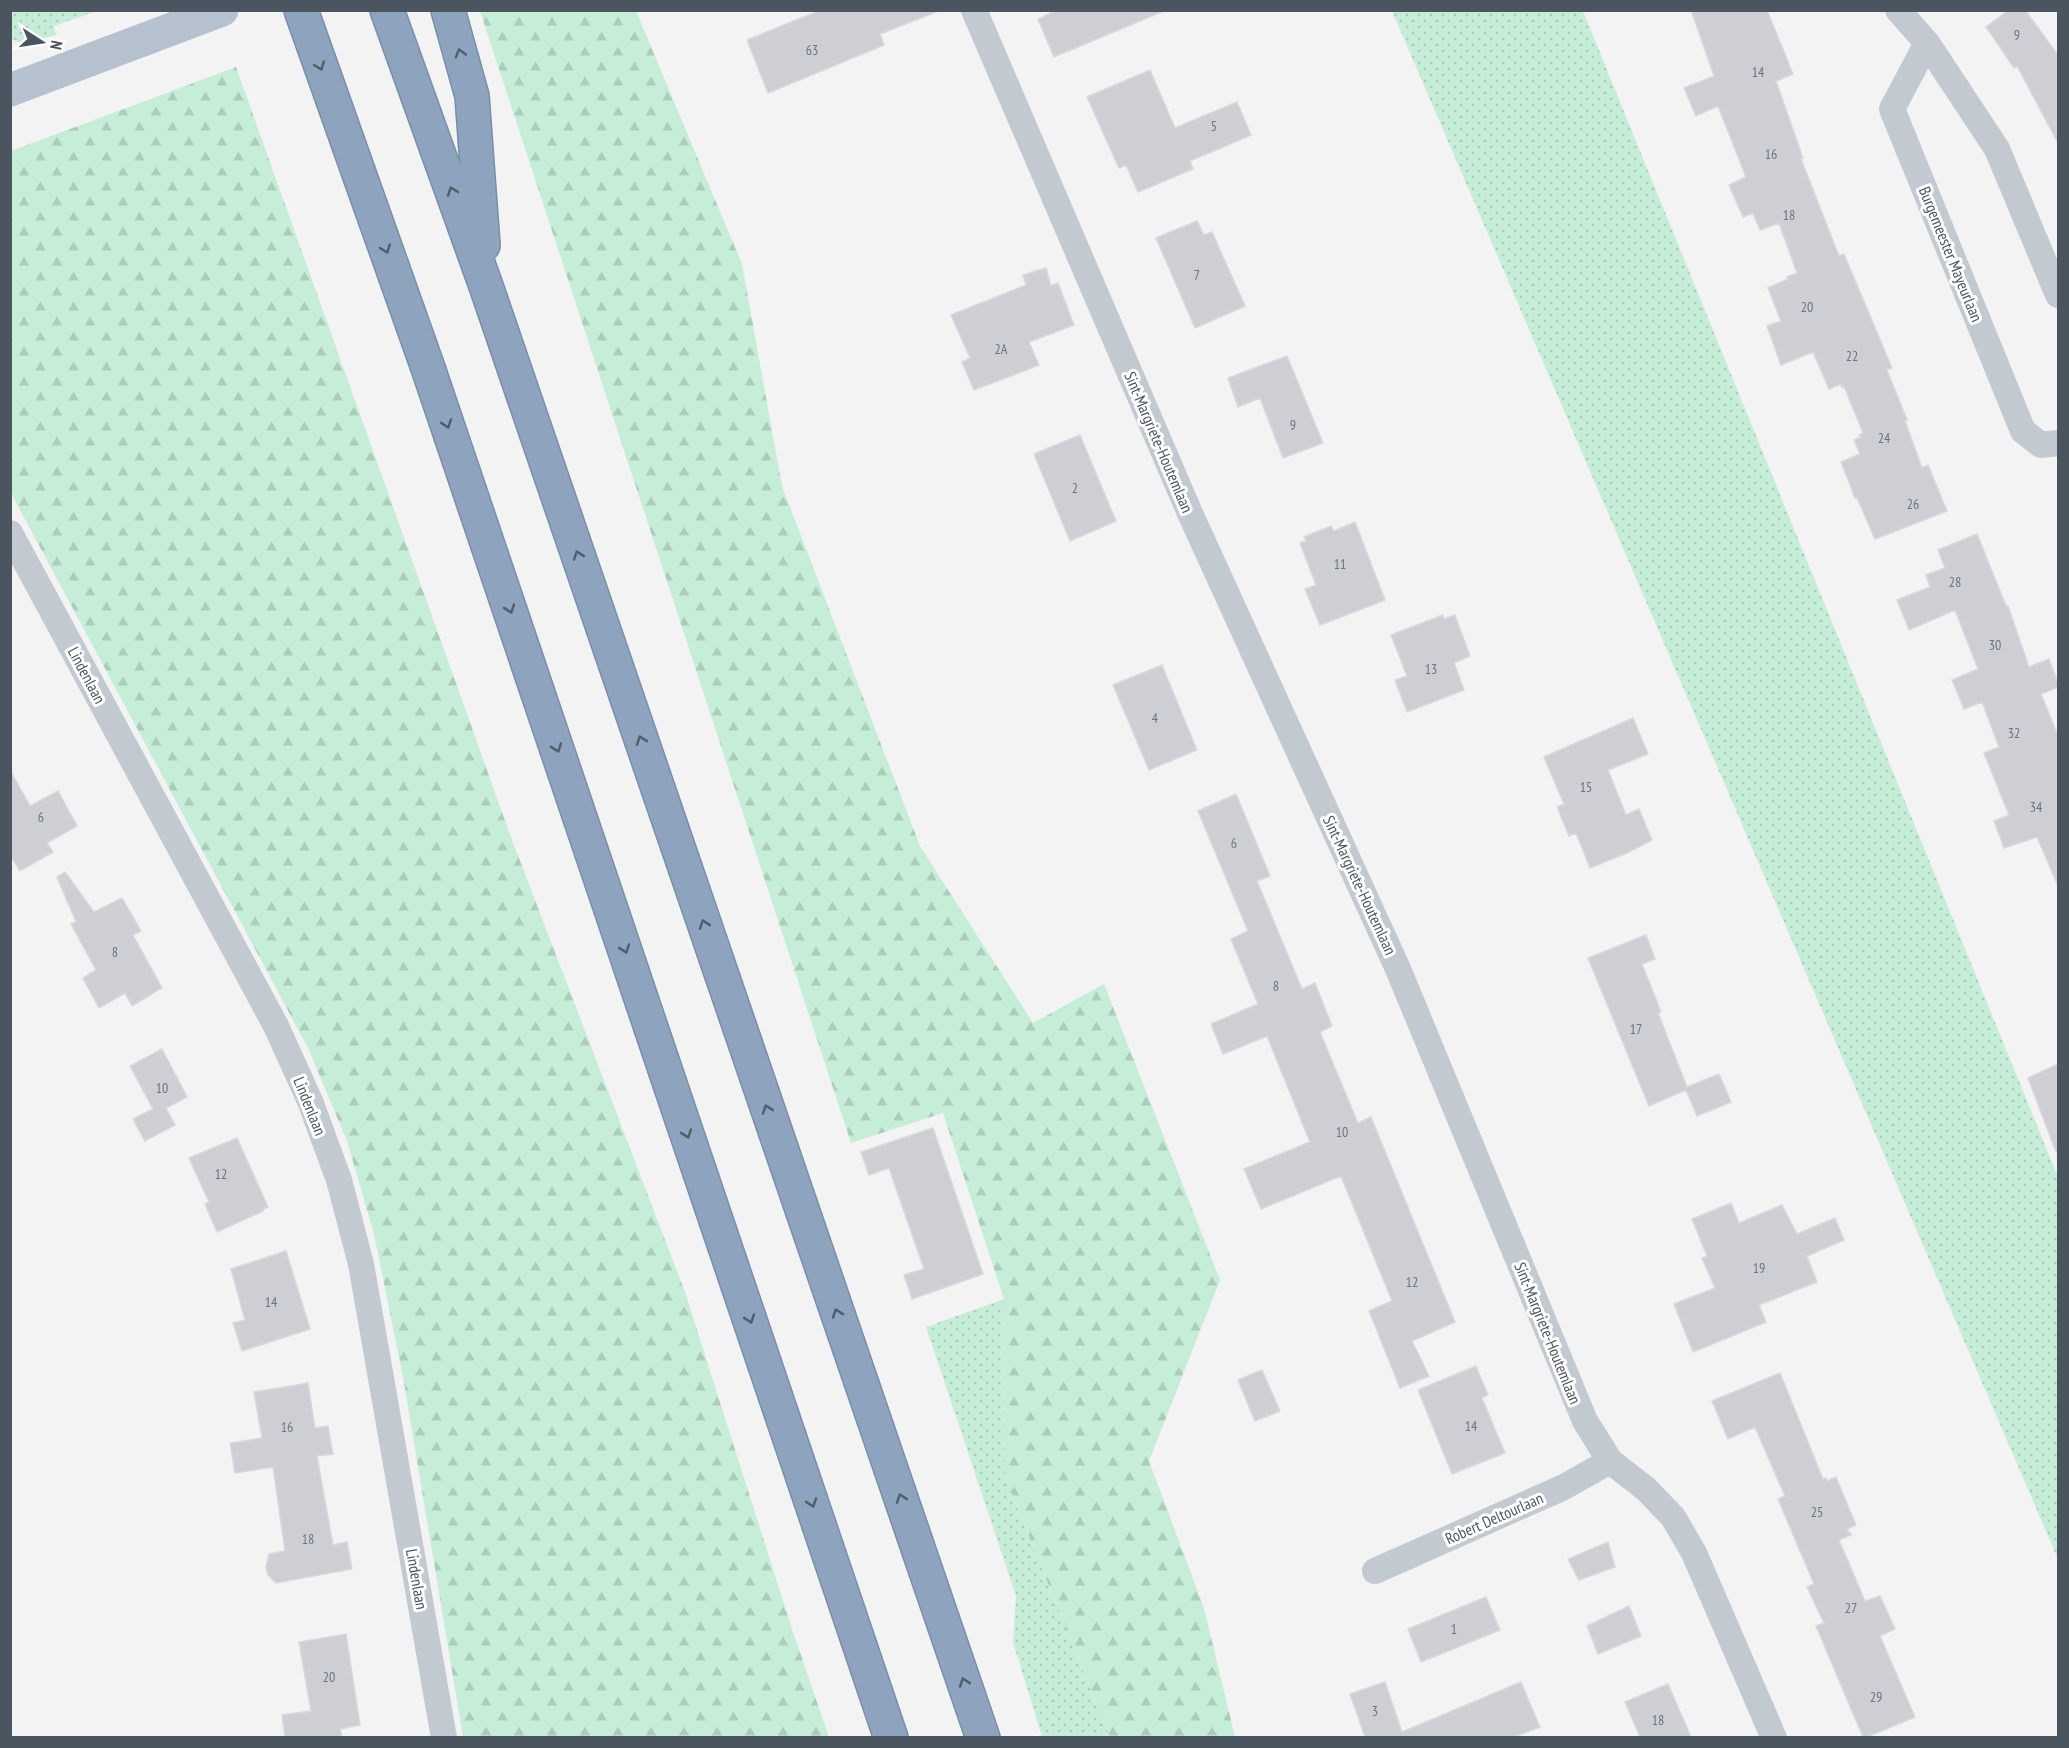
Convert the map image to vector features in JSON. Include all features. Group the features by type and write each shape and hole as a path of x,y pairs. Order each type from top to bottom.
{"highway":[{"path":"301,10 428,368 891,1737"},
{"path":"387,10 486,286 983,1737"},
{"path":"448,10 472,96 486,286"}],"main road":[{"path":"10,90 222,10"}],"street":[{"name":"Sint-Margriete-Houtemlaan","path":"974,10 1189,511 1398,969 1585,1421 1610,1461 1646,1489 1673,1517 1684,1535 1694,1553 1774,1737"},
{"path":"1898,10 1928,44 1997,149 2058,295"},
{"name":"Burgemeester Mayeurlaan","path":"1928,44 1892,109 2024,431 2041,445 2058,443"},
{"name":"Lindenlaan","path":"10,533 276,1026 310,1101 339,1180 361,1264 444,1737"},
{"name":"Robert Deltourlaan","path":"1376,1571 1564,1487 1610,1461"}],"green space":[{"path":"11,10 97,11 54,26 56,35 24,44 11,39"},
{"path":"480,11 636,11 742,264 782,486 920,846 1033,1023 1104,984 1220,1280 1149,1461 1204,1608 1235,1737 1110,1737 1005,1477 1004,1299 943,1113 851,1143"},
{"path":"1392,11 1583,11 2058,1177 2058,1559"},
{"path":"236,67 512,840 685,1292 792,1629 829,1737 463,1737 403,1377 374,1234 347,1141 308,1048 11,493 11,151"},
{"path":"1004,1299 1005,1477 1110,1737 1042,1737 1013,1642 1016,1596 926,1327"}],"building":[{"path":"821,10 936,10 936,12 880,34 884,45 768,93 747,40"},
{"path":"1057,10 1164,11 1054,57 1038,19"},
{"path":"1691,10 1767,10 1793,74 1776,81 1803,158 1801,159 1839,256 1844,254 1892,368 1887,370 1907,420 1905,421 1922,468 1928,465 1947,511 1875,539 1841,462 1860,454 1854,440 1861,437 1859,435 1863,433 1844,386 1842,387 1841,384 1829,389 1813,352 1781,365 1767,326 1781,321 1768,288 1797,273 1779,223 1760,230 1753,213 1743,217 1729,185 1746,177 1718,106 1696,116 1684,88 1714,76"},
{"path":"2009,10 2025,10 2058,55 2058,143 2017,66 2014,68 1986,27"},
{"path":"1150,70 1175,128 1237,102 1251,135 1190,161 1193,169 1138,192 1126,165 1119,168 1087,97"},
{"path":"1197,221 1204,235 1212,232 1245,306 1195,328 1156,238"},
{"path":"1046,268 1051,286 1058,283 1074,325 1029,342 1039,365 974,390 962,362 970,358 951,315 1026,285 1023,275"},
{"path":"1287,356 1323,443 1283,458 1260,398 1238,407 1228,378"},
{"path":"1080,435 1116,521 1070,541 1034,454"},
{"path":"1355,522 1385,600 1320,625 1305,589 1316,585 1300,543 1306,541 1304,537 1331,526 1334,531"},
{"path":"1977,534 2006,606 2008,606 2029,667 2049,659 2058,683 2058,687 2041,694 2058,736 2058,886 2037,837 2004,848 1994,821 2009,815 1984,753 1999,747 1982,702 1964,709 1952,680 1978,669 1955,610 1909,630 1897,600 1930,587 1926,575 1945,568 1938,550"},
{"path":"1443,615 1444,619 1455,615 1470,656 1454,663 1464,690 1407,712 1395,680 1407,676 1391,635"},
{"path":"1162,665 1197,750 1149,770 1113,685"},
{"path":"1633,718 1648,754 1608,770 1626,815 1639,809 1652,840 1590,868 1576,833 1569,836 1557,807 1564,804 1544,757"},
{"path":"10,770 30,806 58,791 77,826 47,843 53,852 20,871 10,855"},
{"path":"1236,794 1270,876 1257,881 1302,989 1315,983 1332,1026 1320,1032 1358,1123 1371,1117 1455,1322 1412,1341 1429,1376 1400,1388 1369,1311 1392,1301 1341,1176 1261,1209 1244,1169 1310,1142 1267,1036 1223,1054 1211,1024 1258,1004 1231,939 1248,931 1198,811"},
{"path":"65,872 94,912 122,898 141,931 133,935 162,988 132,1006 125,993 99,1008 83,978 96,970 71,924 76,922 57,877"},
{"path":"1646,935 1655,959 1642,964 1661,1012 1658,1013 1687,1087 1719,1074 1731,1102 1697,1116 1686,1090 1649,1106 1588,958"},
{"path":"162,1049 187,1097 166,1108 175,1125 145,1141 133,1119 153,1109 130,1066"},
{"path":"2058,1064 2058,1152 2056,1152 2028,1078"},
{"path":"933,1128 983,1274 912,1299 904,1275 924,1269 889,1168 869,1175 861,1152"},
{"path":"237,1138 268,1207 217,1232 205,1204 209,1202 189,1158"},
{"path":"1731,1203 1739,1223 1782,1205 1797,1234 1835,1218 1844,1240 1807,1256 1817,1282 1759,1305 1766,1322 1693,1352 1674,1304 1715,1288 1702,1258 1707,1256 1692,1219"},
{"path":"286,1251 310,1329 242,1351 233,1323 245,1320 231,1269"},
{"path":"1476,1366 1488,1395 1482,1398 1505,1453 1452,1474 1418,1390"},
{"path":"1262,1370 1280,1411 1255,1421 1238,1380"},
{"path":"1780,1373 1823,1479 1826,1478 1827,1481 1836,1477 1856,1525 1847,1529 1851,1535 1839,1540 1865,1601 1880,1596 1895,1629 1880,1636 1915,1717 1867,1737 1863,1737 1816,1626 1824,1623 1807,1587 1814,1584 1778,1499 1785,1496 1755,1427 1728,1439 1712,1401"},
{"path":"308,1383 315,1428 328,1426 333,1454 317,1456 333,1545 347,1542 352,1569 276,1583 268,1575 266,1568 269,1554 285,1551 273,1467 235,1473 230,1443 262,1438 254,1392"},
{"path":"1608,1542 1615,1567 1579,1580 1568,1559"},
{"path":"1486,1597 1500,1630 1421,1662 1408,1629"},
{"path":"1629,1606 1641,1636 1598,1654 1587,1626"},
{"path":"346,1634 360,1725 340,1729 342,1737 285,1737 282,1715 311,1711 299,1642"},
{"path":"1385,1682 1402,1732 1521,1682 1540,1727 1513,1737 1365,1737 1350,1694"},
{"path":"1668,1684 1691,1737 1640,1737 1625,1702"}]}
